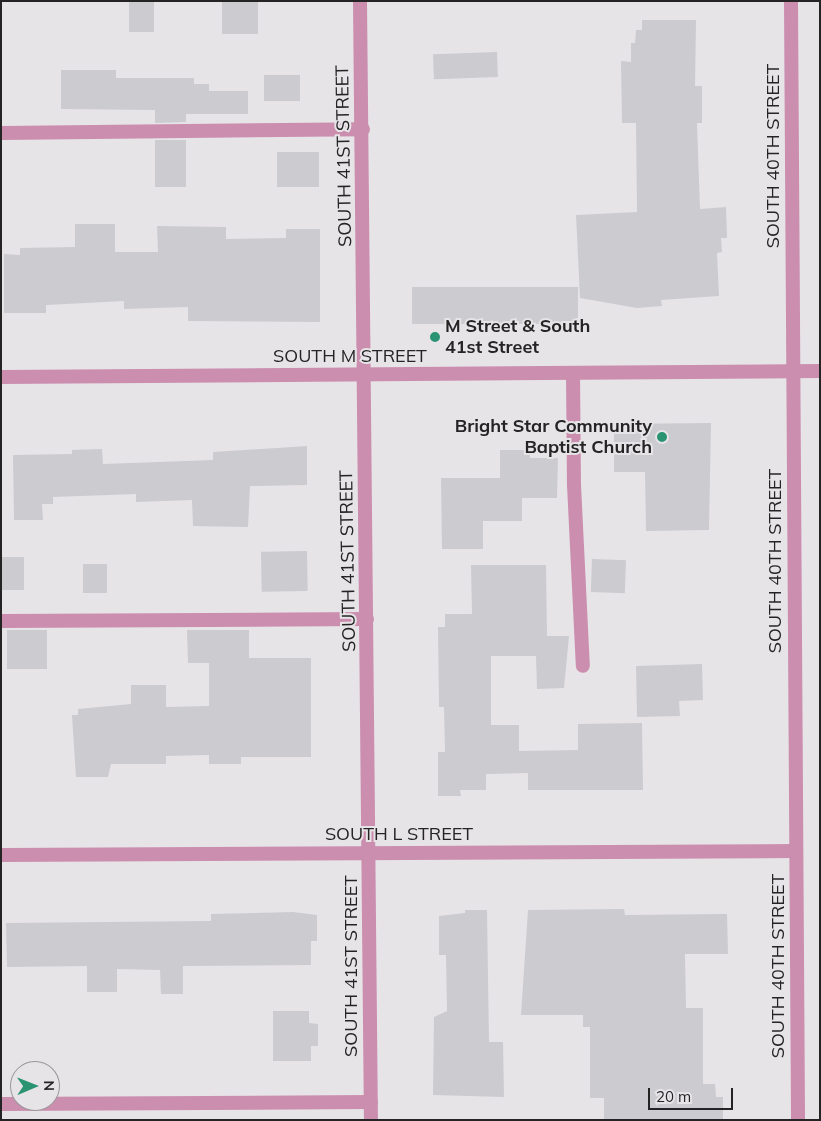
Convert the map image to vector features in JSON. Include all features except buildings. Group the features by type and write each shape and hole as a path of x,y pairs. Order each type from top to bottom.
{"street":[{"name":"SOUTH 41ST STREET","path":"360,1 370,853 371,1120"},
{"name":"SOUTH 40TH STREET","path":"791,1 798,1120"},
{"path":"1,133 362,129"},
{"name":"SOUTH M STREET","path":"1,378 820,372"},
{"path":"573,373 574,485 583,666"},
{"path":"1,621 367,619"},
{"name":"SOUTH L STREET","path":"1,855 796,851"},
{"path":"1,1104 371,1102"}],"place":[{"name":"M Street & South 41st Street","path":"435,337"},
{"name":"Bright Star Community Baptist Church","path":"662,437"}]}
